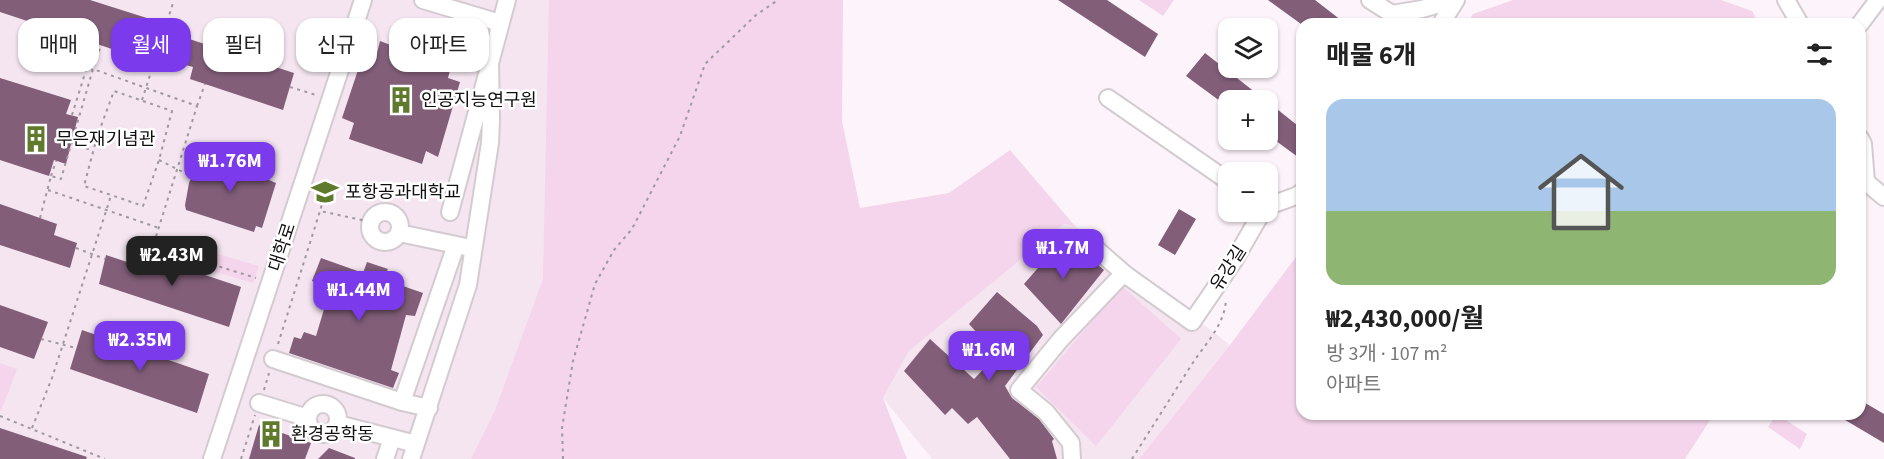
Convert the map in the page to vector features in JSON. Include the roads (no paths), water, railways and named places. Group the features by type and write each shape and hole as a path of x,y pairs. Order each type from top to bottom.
{"street":[{"name":"대학로","path":"212,459 363,0"},
{"path":"423,0 500,22"},
{"path":"450,212 507,0"},
{"path":"1370,0 1392,14 1454,0"},
{"path":"1444,18 1454,0"},
{"path":"1786,0 1796,18"},
{"path":"1864,18 1878,0"},
{"path":"338,424 392,438 413,452 468,285 490,143 490,62"},
{"path":"1108,98 1218,174"},
{"path":"1866,182 1884,198"},
{"path":"1278,202 1296,194"},
{"path":"371,222 381,213 391,213 400,224 399,233 474,249"},
{"name":"유강길","path":"1124,273 1192,322 1235,259 1256,222"},
{"path":"402,402 456,245"},
{"path":"1072,459 1071,443 1046,412 1019,390 1061,339 1124,273 1094,247 1090,250"},
{"path":"273,358 402,402 429,408"},
{"path":"259,403 308,418"},
{"path":"327,404 338,414 338,424 327,434 318,433 310,427 308,418 316,405 327,404"},
{"path":"385,459 392,438"}],"place":[{"name":"인공지능연구원","path":"401,100"},
{"name":"무은재기념관","path":"36,139"},
{"name":"포항공과대학교","path":"325,192"},
{"name":"환경공학동","path":"271,434"}]}
